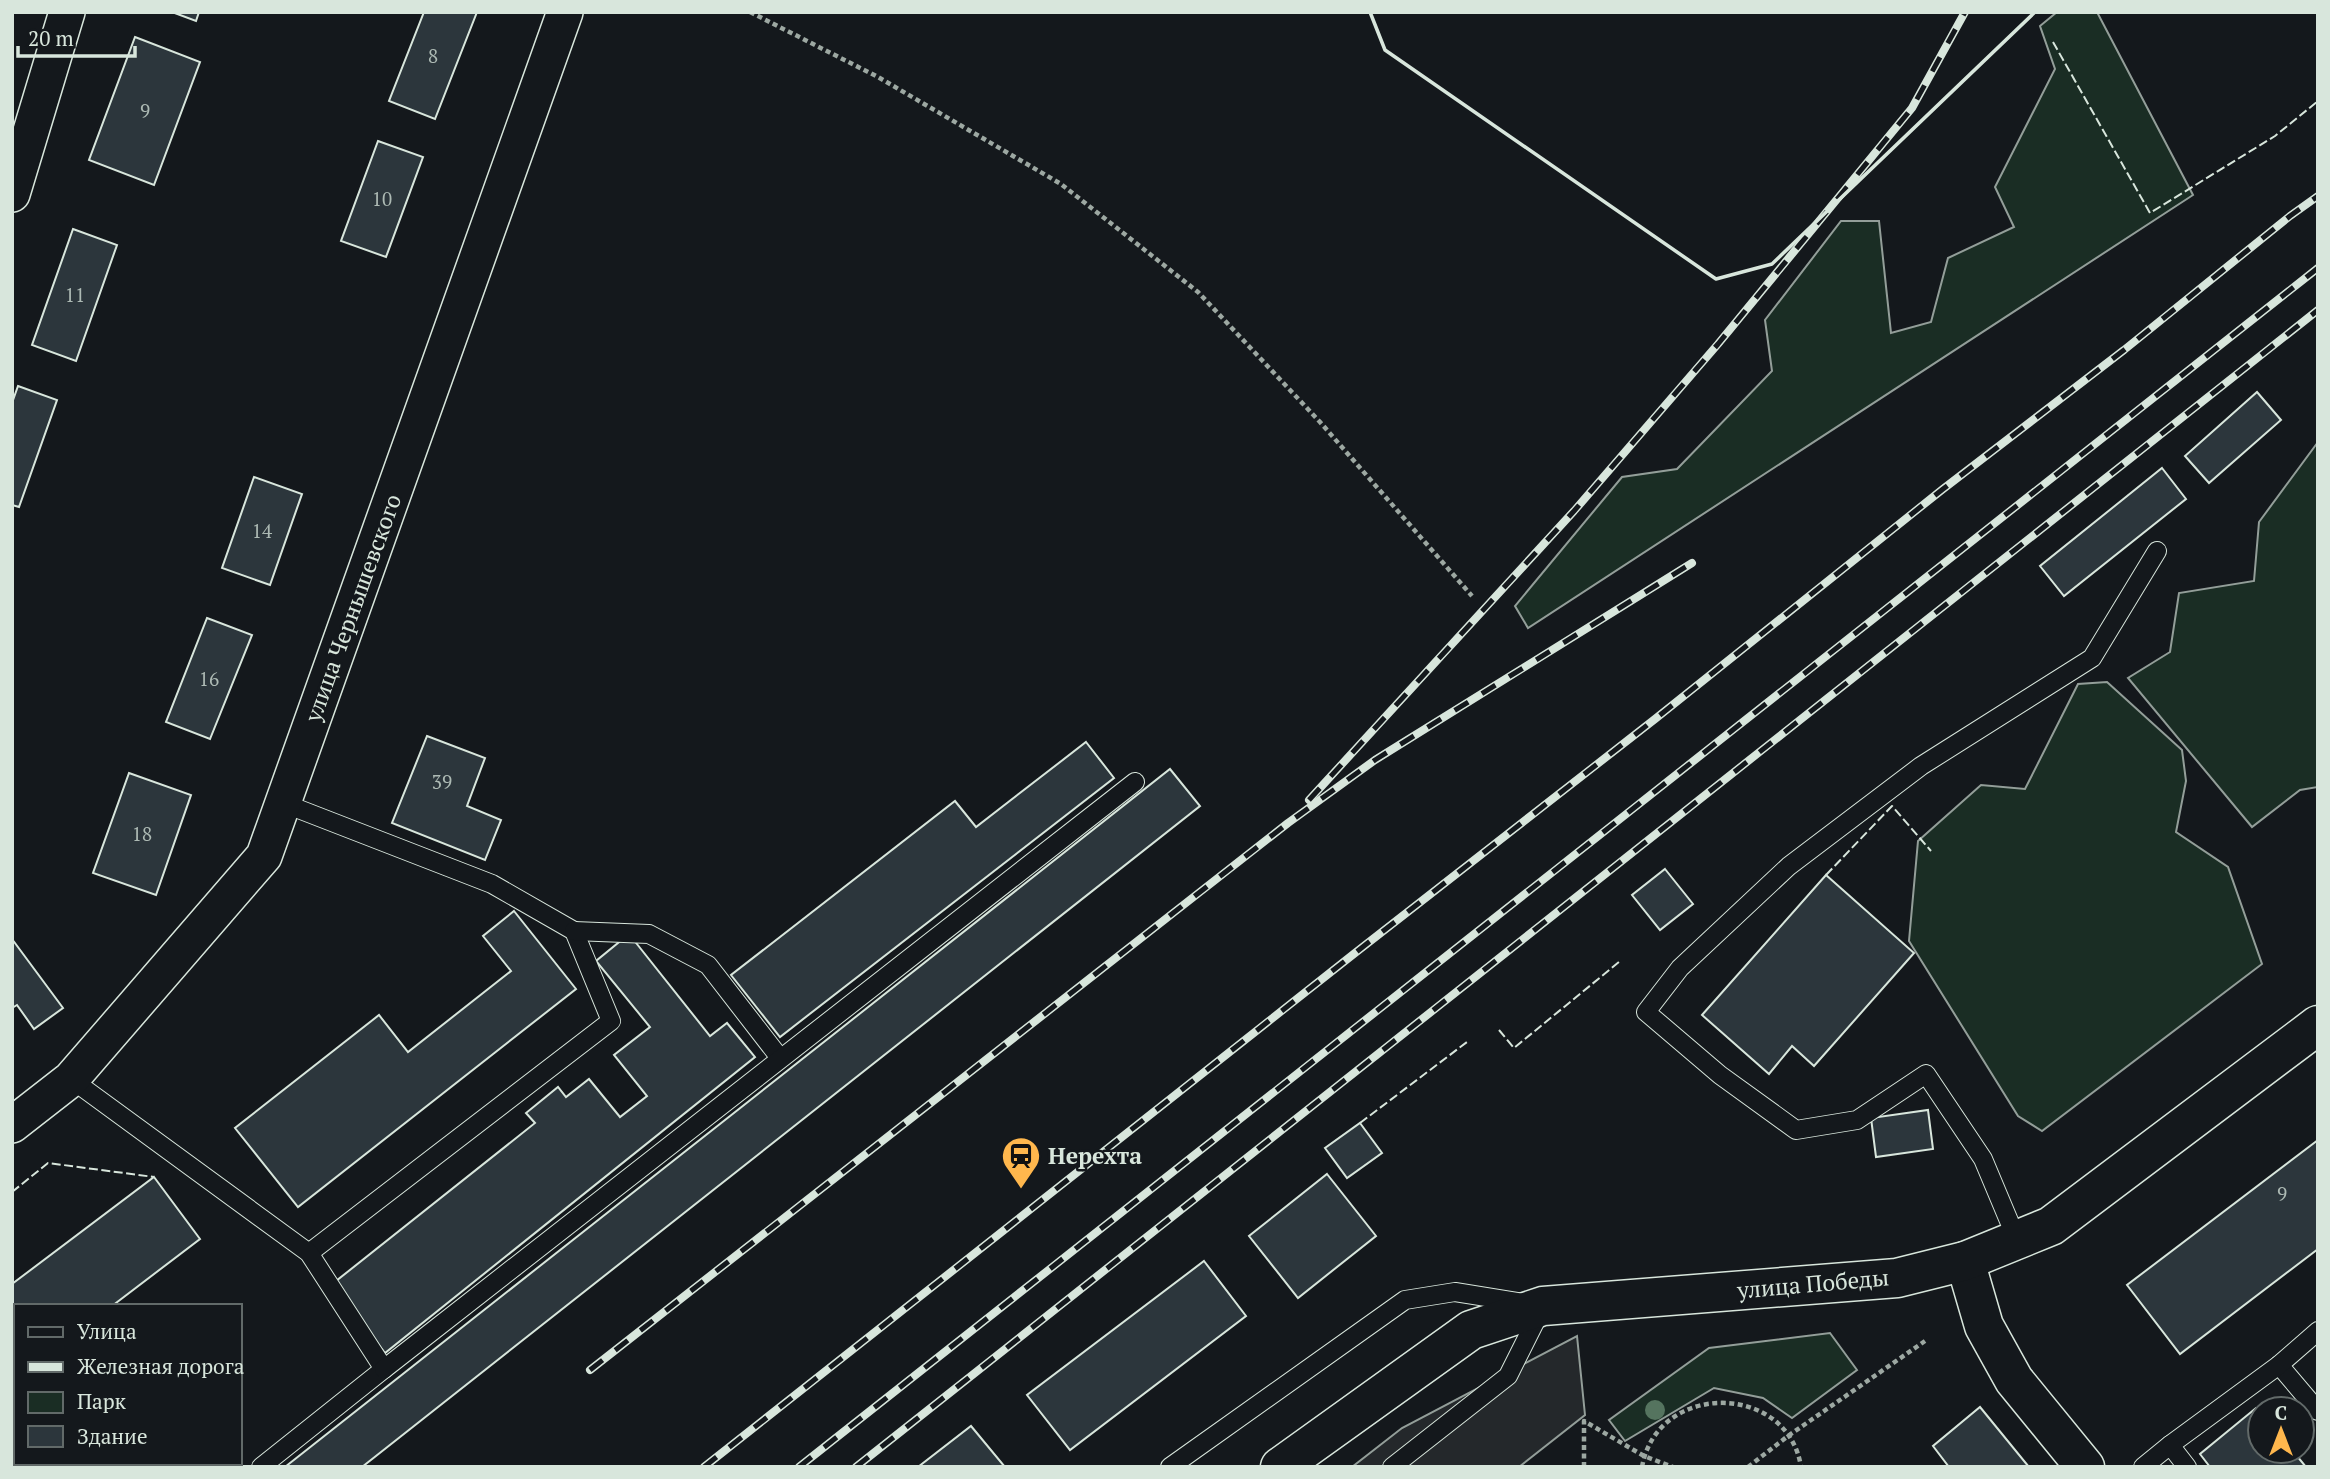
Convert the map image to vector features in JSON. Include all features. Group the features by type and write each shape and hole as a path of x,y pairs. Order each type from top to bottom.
{"street":[{"path":"12,194 67,12"},
{"name":"улица Чернышевского","path":"12,1125 71,1079 264,856 565,12"},
{"name":"улица Победы","path":"1280,1467 1471,1330 1543,1306 1897,1278 1965,1261 2050,1226 2318,1025"},
{"path":"1965,1261 1984,1326 2014,1380 2085,1467"}],"lane":[{"path":"2017,1240 1983,1159 1926,1073 1857,1120 1796,1130 1720,1075 1646,1012 1680,968 1789,866 1921,766 2092,658 2157,551"},
{"path":"261,1467 1135,782"},
{"path":"283,803 492,884 574,930 649,934 708,965 780,1058"},
{"path":"309,1253 611,1021 574,930"},
{"path":"71,1079 309,1253 384,1369"},
{"path":"1170,1467 1405,1300 1455,1292 1543,1306 1508,1376 1392,1467"},
{"path":"2143,1467 2279,1365 2318,1331"},
{"path":"2279,1365 2318,1411"},
{"path":"2170,1445 2187,1467"}],"path":[{"path":"750,12 878,77 1061,184 1198,292 1320,422 1472,596"},
{"path":"1748,1467 1925,1341"},
{"path":"1642,1467 1644,1456 1658,1431 1677,1414 1700,1404 1724,1401 1749,1406 1771,1418 1788,1436 1800,1458 1801,1467"},
{"path":"1584,1467 1584,1421 1644,1456 1673,1467"}],"green space":[{"path":"2057,12 2097,12 2193,195 1528,628 1515,606 1622,477 1677,469 1772,371 1765,320 1841,221 1879,221 1891,333 1931,322 1948,258 2014,227 1995,187 2055,69 2040,26"},
{"path":"2318,442 2318,787 2300,790 2252,827 2128,678 2170,652 2179,593 2254,581 2259,522"},
{"path":"2107,682 2182,750 2186,781 2176,832 2228,867 2262,964 2042,1131 2018,1116 1909,941 1918,841 1981,785 2025,789 2078,684"},
{"path":"1830,1333 1857,1370 1792,1418 1763,1398 1714,1388 1625,1441 1609,1420 1709,1348"}],"shaded area":[{"path":"1577,1336 1585,1415 1519,1467 1352,1467 1402,1428"}],"building":[{"path":"172,12 199,12 196,21"},
{"path":"424,12 477,12 435,119 389,101"},
{"path":"135,37 200,62 154,185 89,160"},
{"path":"378,141 423,157 386,257 341,241"},
{"path":"73,229 117,245 76,361 32,345"},
{"path":"18,386 57,400 19,507 12,505 12,403"},
{"path":"2257,392 2281,420 2209,483 2185,456"},
{"path":"2162,468 2186,499 2064,596 2040,566"},
{"path":"254,477 302,494 270,585 222,568"},
{"path":"207,618 252,635 210,739 166,722"},
{"path":"427,736 485,758 467,806 501,820 485,860 392,823"},
{"path":"1086,742 1114,778 780,1037 731,975 955,801 976,827"},
{"path":"1170,769 1200,806 362,1467 285,1467"},
{"path":"129,773 191,795 156,895 93,873"},
{"path":"1665,869 1693,904 1660,930 1632,895"},
{"path":"1826,875 1914,953 1814,1066 1792,1046 1769,1074 1702,1015"},
{"path":"514,911 576,989 298,1207 235,1128 379,1015 408,1052 511,971 483,936"},
{"path":"629,934 710,1036 727,1023 755,1057 385,1353 331,1285 535,1123 526,1113 558,1087 566,1097 589,1079 620,1117 647,1096 614,1055 650,1027 596,961"},
{"path":"12,939 63,1008 34,1029 17,1005 12,1008"},
{"path":"1928,1110 1933,1149 1876,1157 1871,1118"},
{"path":"1360,1123 1382,1153 1347,1178 1325,1148"},
{"path":"2318,1140 2318,1249 2180,1354 2127,1285"},
{"path":"1327,1174 1376,1236 1298,1298 1249,1236"},
{"path":"154,1177 200,1239 115,1304 14,1304 12,1381 12,1284"},
{"path":"1204,1261 1246,1316 1070,1450 1027,1395"},
{"path":"1980,1407 2029,1467 1949,1467 1933,1446"},
{"path":"2246,1416 2246,1465 2306,1467 2210,1467 2200,1454"},
{"path":"971,1426 1005,1467 918,1467"}],"railway":[{"path":"1309,800 1574,511 1718,344 1912,108 1965,12"},
{"path":"704,1467 2318,196"},
{"path":"799,1467 2318,268"},
{"path":"856,1467 2318,310"},
{"path":"590,1370 1288,823 1375,760 1692,563"}],"fence":[{"path":"2053,42 2150,213 2275,136 2318,101"},
{"path":"1826,875 1892,806 1931,851"},
{"path":"1499,1030 1514,1048 1619,962"},
{"path":"1360,1123 1467,1042"},
{"path":"12,1192 48,1163 154,1177"}],"wall":[{"path":"1370,12 1385,50 1716,279 1772,264 2035,12"}],"place":[{"name":"Нерехта","path":"1021,1190"}]}
